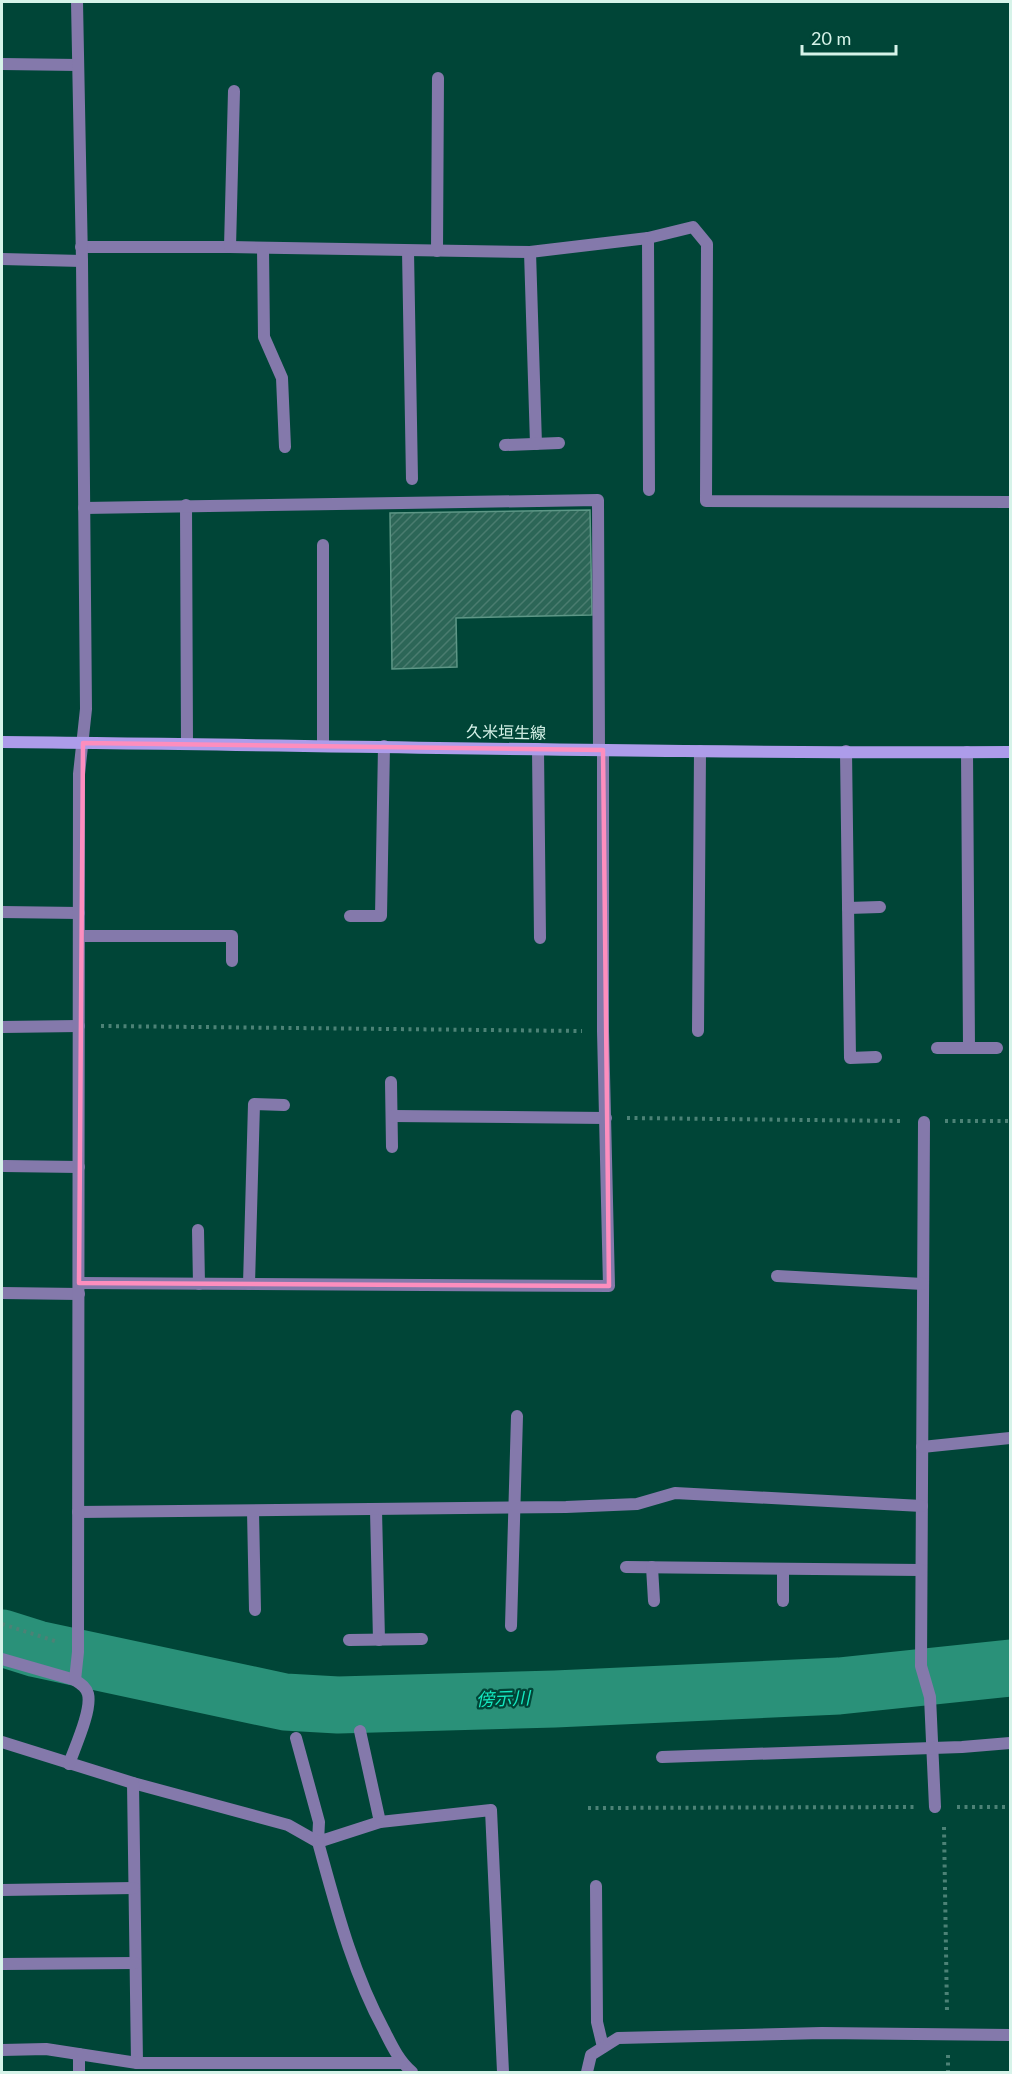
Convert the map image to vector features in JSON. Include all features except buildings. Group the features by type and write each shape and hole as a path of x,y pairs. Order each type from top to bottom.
{"main road":[{"name":"久米垣生線","path":"2,742 700,751 1011,752"}],"street":[{"path":"76,1675 78,1650 79,774 86,709 77,2"},
{"path":"2,64 78,65"},
{"path":"437,251 438,78"},
{"path":"230,247 234,91"},
{"path":"81,247 530,252 648,238 693,227 706,244 706,501 1011,502"},
{"path":"648,238 649,490"},
{"path":"263,248 264,337 282,378 285,447"},
{"path":"408,251 412,479"},
{"path":"530,252 536,444"},
{"path":"2,259 82,261"},
{"path":"505,445 560,443"},
{"path":"2,1293 199,1284 609,1286 603,1031 598,500 84,508"},
{"path":"186,506 187,744"},
{"path":"323,545 323,745"},
{"path":"350,916 381,915 384,746"},
{"path":"538,749 540,938"},
{"path":"698,1031 700,751"},
{"path":"846,751 850,1058 876,1057"},
{"path":"967,752 969,1048"},
{"path":"848,908 880,907"},
{"path":"2,912 79,913"},
{"path":"79,936 232,936 232,961"},
{"path":"2,1027 79,1026"},
{"path":"937,1048 997,1048"},
{"path":"391,1082 392,1147"},
{"path":"249,1284 254,1104 284,1105"},
{"path":"392,1116 606,1118"},
{"path":"924,1122 921,1666 930,1697 939,1807"},
{"path":"4,1166 79,1167"},
{"path":"198,1230 199,1284"},
{"path":"777,1276 923,1284"},
{"path":"511,1626 517,1416"},
{"path":"922,1447 1011,1438"},
{"path":"78,1512 515,1508 637,1504 675,1493 922,1506"},
{"path":"376,1510 379,1640"},
{"path":"253,1511 255,1610"},
{"path":"626,1567 921,1570"},
{"path":"652,1567 654,1601"},
{"path":"783,1569 783,1601"},
{"path":"349,1640 423,1639"},
{"path":"2,1659 76,1675 85,1687 89,1696 88,1708 69,1764"},
{"path":"360,1731 380,1822"},
{"path":"296,1738 319,1822 318,1842 344,1938 369,2004 402,2063 412,2073"},
{"path":"2,1742 133,1783 288,1825 318,1842 380,1822 491,1810 503,2073"},
{"path":"662,1757 934,1748 1011,1743"},
{"path":"133,1783 137,2063"},
{"path":"596,1886 597,2022 603,2047"},
{"path":"2,1890 134,1888"},
{"path":"2,1964 135,1963"},
{"path":"586,2073 591,2055 618,2038 810,2034 1011,2035"},
{"path":"2,2050 46,2049 137,2063 402,2063"},
{"path":"79,2054 79,2073"}],"path":[{"path":"79,1026 603,1031"},
{"path":"606,1118 1011,1121"},
{"path":"4,1627 78,1650"},
{"path":"588,1808 1011,1806"},
{"path":"939,1807 948,2073"}],"highlighted area":[{"path":"83,743 603,750 609,1286 79,1283"}],"waterway":[{"name":"傍示川","path":"2,1638 37,1649 285,1702 338,1705 555,1699 839,1686 1010,1668"}]}
